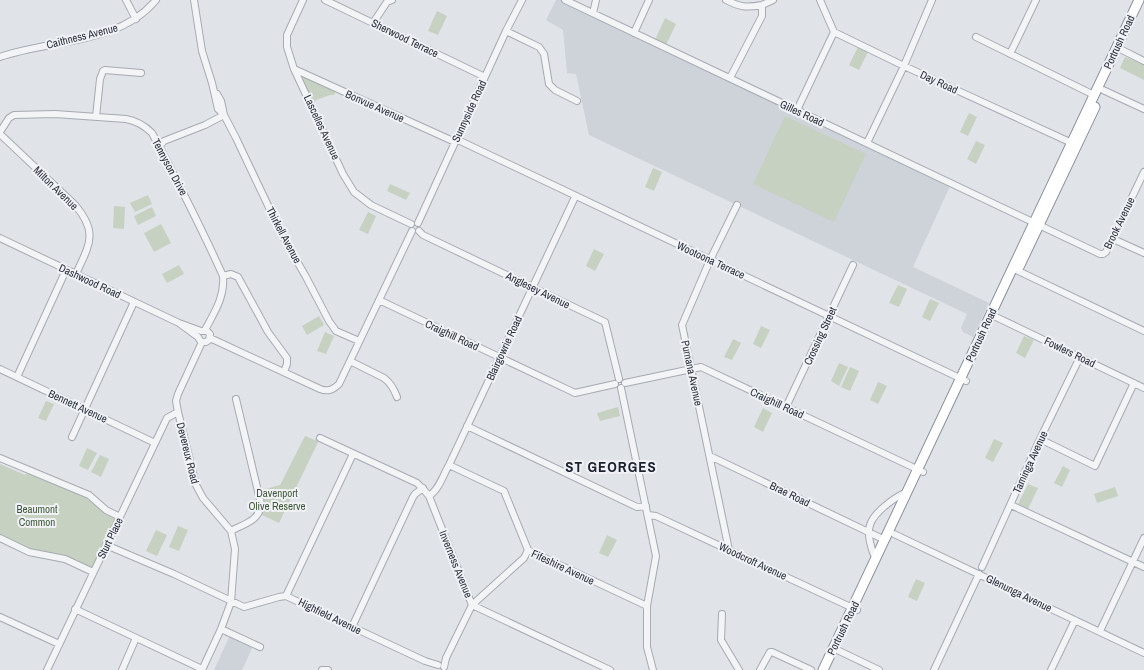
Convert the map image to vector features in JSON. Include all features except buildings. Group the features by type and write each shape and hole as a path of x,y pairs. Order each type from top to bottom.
{"highway":[{"name":"Portrush Road","path":"823,670 836,649 894,534 920,471 1037,224 1074,144 1094,94 1139,0"},
{"name":"Portrush Road","path":"1074,144 1103,90 1144,3"},
{"name":"Portrush Road","path":"963,380 996,317 1015,270"},
{"name":"Portrush Road","path":"855,609 876,559 908,492 920,471"},
{"name":"Portrush Road","path":"829,670 836,649"}],"street":[{"path":"126,0 136,19"},
{"name":"Caithness Avenue","path":"0,57 105,32 127,25 136,19 156,0"},
{"name":"Thirkell Avenue","path":"194,0 202,51 212,83 221,101 224,115 282,235 336,331 359,341"},
{"name":"Lascelles Avenue","path":"303,0 287,35 287,47 294,69 343,174 354,192 371,205 414,223"},
{"name":"Sherwood Terrace","path":"326,0 485,77"},
{"name":"Sunnyside Road","path":"414,223 456,141 506,31 522,0"},
{"name":"Gilles Road","path":"565,0 1037,224"},
{"path":"593,13 596,0"},
{"path":"634,33 649,0"},
{"path":"726,0 739,6 750,7 762,5 773,0"},
{"path":"797,110 834,32 820,0"},
{"path":"867,143 904,66 932,0"},
{"path":"1010,54 1036,0"},
{"path":"373,23 389,1"},
{"path":"730,78 762,16 762,5"},
{"path":"506,31 539,47 544,54 549,84 555,90 577,101"},
{"name":"Day Road","path":"834,32 904,66 1074,144"},
{"path":"976,38 1094,94"},
{"path":"1122,50 1144,61"},
{"name":"Bonvue Avenue","path":"294,69 456,141"},
{"path":"96,117 100,79 103,71 141,73"},
{"path":"1103,90 1144,109"},
{"name":"Tennyson Drive","path":"0,133 9,118 14,114 55,114 134,120 147,128 159,147 205,235 223,276 220,301 212,318 203,330"},
{"path":"159,147 164,141 205,125 224,115"},
{"name":"Milton Avenue","path":"0,133 75,205 84,218 90,234 90,242 76,274"},
{"path":"154,138 174,137"},
{"name":"Wootoona Terrace","path":"456,141 963,380"},
{"name":"Brook Avenue","path":"1037,224 1100,254 1103,254 1106,252 1141,185 1144,172"},
{"name":"Blairgowrie Road","path":"428,496 436,489 449,465 575,197"},
{"name":"Purnana Avenue","path":"729,550 682,324 710,260 737,205"},
{"path":"210,338 320,389 325,391 333,390 339,384 379,300 416,231 410,227 414,223"},
{"name":"Anglesey Avenue","path":"416,231 605,322 620,383 656,556 647,606 647,647 653,670"},
{"name":"Dashwood Road","path":"0,238 179,323"},
{"path":"1113,239 1144,253"},
{"name":"Crossing Street","path":"786,407 853,265"},
{"path":"17,377 66,270"},
{"path":"1015,270 1144,331"},
{"path":"223,276 231,274 238,277 268,332 287,358 287,364 284,372"},
{"name":"Craighill Road","path":"379,300 574,392 701,367 920,471"},
{"path":"72,437 134,302"},
{"name":"Fowlers Road","path":"996,317 1144,388"},
{"path":"179,323 209,332 210,338"},
{"path":"179,323 198,337 202,342 208,341 210,338"},
{"path":"198,337 198,333 203,330"},
{"name":"Devereux Road","path":"202,342 176,401 196,485 203,498 231,531 235,549 231,602 221,629 202,670"},
{"name":"Taminga Avenue","path":"982,567 1040,439 1080,357"},
{"path":"350,361 384,378 391,384 397,397"},
{"name":"Bennett Avenue","path":"0,369 155,443"},
{"path":"1040,439 1095,466 1134,383"},
{"path":"231,531 251,521 257,516 260,512 261,504 236,399"},
{"name":"Sturt Place","path":"47,670 167,418 178,412"},
{"path":"467,426 637,507 646,506"},
{"name":"Inverness Avenue","path":"320,438 423,488 428,496 472,605 610,670"},
{"path":"286,596 353,454"},
{"name":"Brae Road","path":"710,456 885,540"},
{"path":"0,458 89,495 106,510 120,517"},
{"name":"Fifeshire Avenue","path":"449,465 504,491 528,550 647,606"},
{"path":"352,627 413,497 423,488"},
{"path":"876,559 872,554 869,532 871,522 896,497 908,492"},
{"path":"1010,505 1144,567"},
{"name":"Woodcroft Avenue","path":"648,515 656,516 855,609"},
{"name":"Glenunga Avenue","path":"894,534 1144,653"},
{"path":"0,538 29,552 65,560 93,572"},
{"path":"1100,631 1144,538"},
{"name":"Highfield Avenue","path":"106,545 174,574 244,607 279,596 286,596 425,662 441,668"},
{"path":"441,668 472,605 524,558 528,550"},
{"path":"934,670 979,574"},
{"path":"75,609 202,670"},
{"path":"722,614 721,640 739,670"},
{"path":"0,616 59,644"},
{"path":"1051,670 1075,620"},
{"path":"221,629 260,647"},
{"path":"122,670 136,638"},
{"path":"836,649 879,670"},
{"path":"760,670 770,652 811,670"},
{"path":"322,670 328,670"}],"shaded area":[{"path":"556,0 565,0 951,184 913,267 989,303 973,337 963,332 961,328 967,314 589,135 576,74 567,73 563,30 546,20"},
{"path":"231,633 254,644 242,670 214,670"}],"green space":[{"path":"437,11 447,16 438,35 428,31"},
{"path":"665,18 676,24 665,47 654,42"},
{"path":"858,47 868,52 859,70 849,65"},
{"path":"1125,57 1144,64 1144,80 1120,68"},
{"path":"304,77 336,91 334,95 316,100 313,105 302,81"},
{"path":"969,113 977,117 968,136 960,132"},
{"path":"785,116 866,154 834,222 753,184"},
{"path":"976,141 985,145 976,164 967,159"},
{"path":"653,168 662,172 654,191 645,187"},
{"path":"390,184 410,193 406,200 387,191"},
{"path":"148,195 152,204 135,212 130,203"},
{"path":"114,206 125,207 124,229 113,228"},
{"path":"152,207 156,216 138,225 134,216"},
{"path":"368,212 376,216 368,234 359,230"},
{"path":"161,224 171,243 154,252 144,233"},
{"path":"594,249 604,254 595,271 586,266"},
{"path":"179,265 184,274 167,283 162,274"},
{"path":"898,285 907,289 899,307 889,303"},
{"path":"930,299 939,303 930,321 922,317"},
{"path":"319,316 324,325 307,335 302,326"},
{"path":"761,326 770,330 761,348 753,344"},
{"path":"325,332 334,336 326,354 317,351"},
{"path":"1024,336 1034,340 1025,358 1016,353"},
{"path":"733,339 741,343 732,360 724,357"},
{"path":"839,363 848,367 839,386 831,381"},
{"path":"850,367 859,371 850,391 841,387"},
{"path":"878,382 887,386 878,404 870,400"},
{"path":"46,401 54,404 46,421 38,418"},
{"path":"618,407 620,416 600,421 597,413"},
{"path":"763,408 772,413 763,432 754,427"},
{"name":"Davenport Olive Reserve","path":"305,436 315,440 317,436 320,438 279,523 262,515 265,505 262,490 280,485"},
{"path":"994,439 1003,443 993,462 985,458"},
{"path":"87,448 97,453 88,470 79,466"},
{"path":"100,455 109,459 101,477 91,472"},
{"name":"Beaumont Common","path":"0,464 25,475 28,472 87,498 114,517 115,521 91,571 34,552 0,536"},
{"path":"1063,466 1070,470 1062,487 1054,483"},
{"path":"1028,484 1038,488 1028,509 1018,504"},
{"path":"1115,487 1118,496 1097,503 1094,494"},
{"path":"178,526 188,530 179,551 169,547"},
{"path":"156,530 167,535 157,556 146,551"},
{"path":"607,535 617,540 608,557 599,553"},
{"path":"916,579 925,583 917,601 908,597"}],"district":[{"name":"ST GEORGES","path":"611,467"}]}
